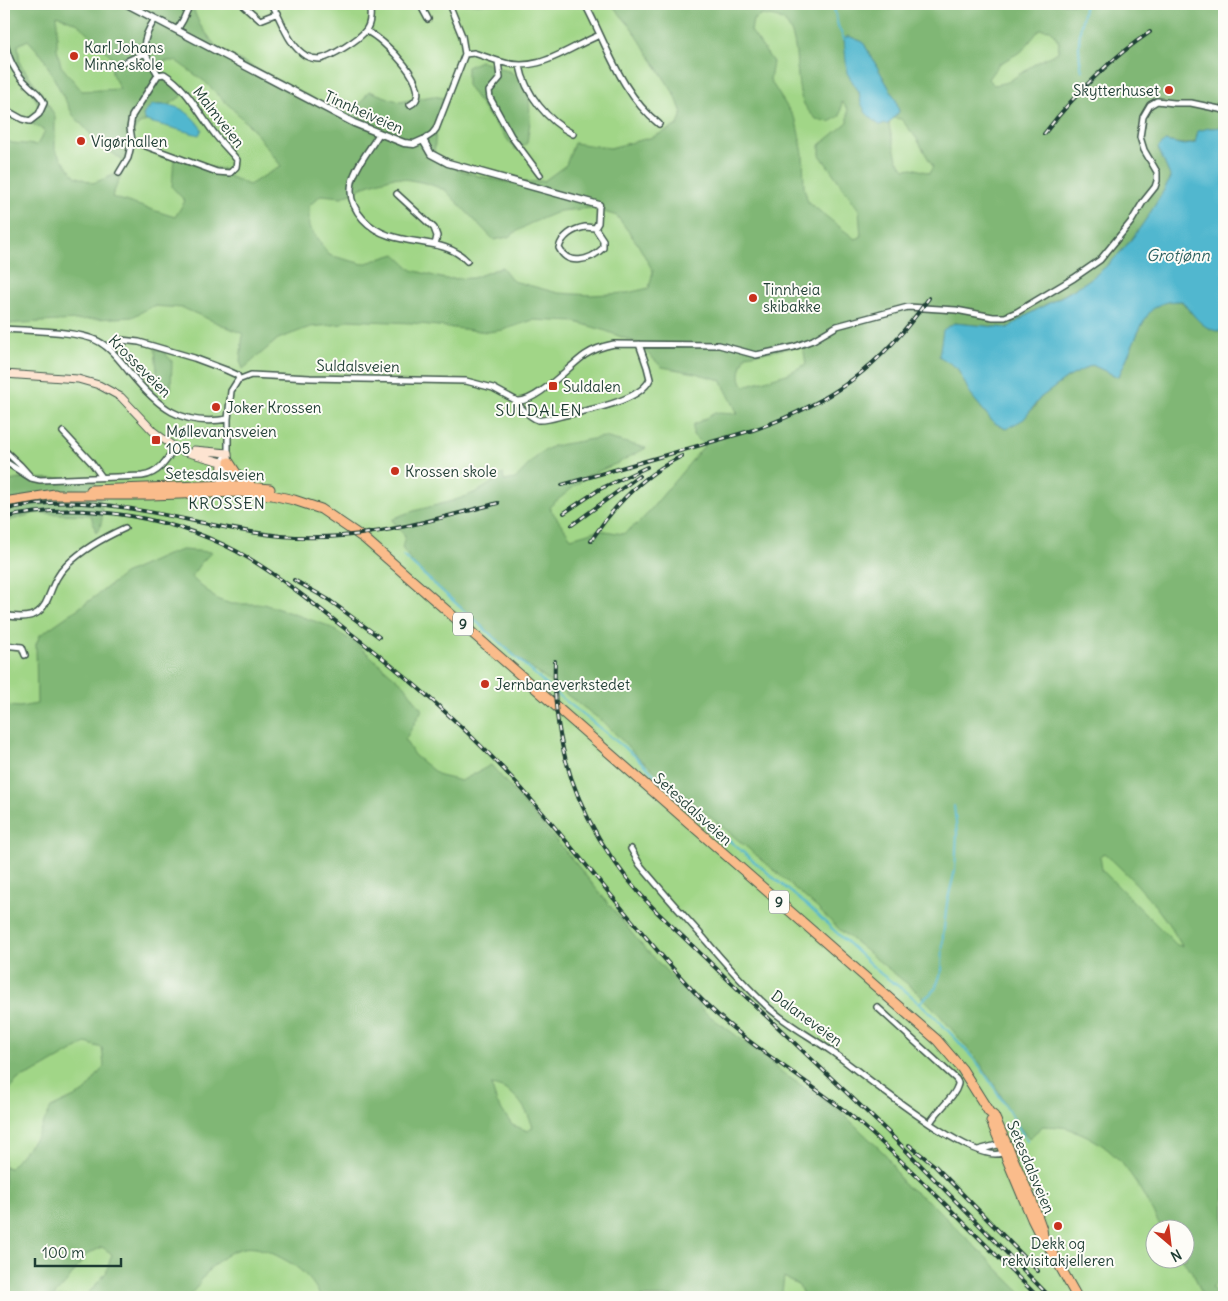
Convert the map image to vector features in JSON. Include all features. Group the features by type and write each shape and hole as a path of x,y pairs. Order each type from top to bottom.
{"highway":[{"name":"9","path":"226,459 240,478 255,487"},
{"name":"Setesdalsveien","path":"4,502 50,495 150,495 255,487 282,491 323,506 345,520 927,1031 962,1069 989,1112 994,1116 1004,1148 1042,1228 1043,1236 1077,1297"},
{"name":"Setesdalsveien","path":"225,488 272,495 309,504 335,518 365,539"}],"main road":[{"path":"4,374 78,379 107,388 121,397 153,431 175,447 184,452 226,459 225,488"}],"street":[{"name":"Tinnheiveien","path":"128,4 324,108 379,134 404,143 414,144 423,140"},
{"path":"177,30 190,4"},
{"path":"242,4 260,20 278,14"},
{"path":"272,4 295,46 311,58 323,58 330,55 366,31 370,18 369,4"},
{"path":"420,4 428,19"},
{"path":"449,4 462,36 464,54 436,129 423,140 431,154 448,163 599,205 598,222 595,228"},
{"path":"585,4 609,56 627,87 646,112 659,124"},
{"path":"119,173 128,158 132,142 130,128 132,116 158,75 145,53 146,40 155,19"},
{"path":"366,31 374,35 392,52 412,76 418,88 418,94 415,102 410,105"},
{"path":"464,54 480,54 498,61 520,66 536,64 552,59 600,35"},
{"path":"4,39 12,68 27,85 42,97 44,103 39,114 30,121 22,119 4,109"},
{"path":"125,62 145,53"},
{"path":"498,61 500,78 489,90 490,98 511,136 540,175"},
{"path":"520,66 525,83 536,103 563,128 573,134"},
{"name":"Malmveien","path":"132,142 217,172 230,173 236,168 237,160 214,132 189,96 169,77 164,74 158,75"},
{"path":"639,344 650,379 644,388 624,399 598,408 543,420 538,420 516,403 541,392 584,356 598,348 614,344 639,344 719,345 751,354 763,354 807,343 837,326 908,307 966,311 990,317 1005,317 1017,312 1074,278 1100,260 1131,222 1155,187 1158,181 1157,172 1144,150 1140,137 1143,117 1150,104 1157,101 1191,103 1224,110"},
{"path":"379,134 352,182 350,194 354,208 366,221 386,235 455,251 467,261"},
{"path":"397,194 434,228 437,236 435,245"},
{"path":"580,228 595,228 604,244 590,258 569,259 561,253 560,243 568,234 580,228"},
{"name":"Krosseveien","path":"4,329 87,336 101,342 147,393 166,409 189,418 228,421"},
{"path":"107,348 121,340 139,342 194,358 235,374 239,380 233,387 230,395 226,459"},
{"name":"Suldalsveien","path":"239,380 247,375 256,374 310,378 466,381 493,388 517,401"},
{"path":"63,432 91,462 102,477"},
{"path":"4,461 31,478 44,480 142,476 152,474 160,468 175,447"},
{"path":"4,450 31,478"},
{"path":"4,616 29,616 40,611 48,601 57,577 67,565 86,550 125,528"},
{"path":"4,645 22,646 25,655"},
{"name":"Dalaneveien","path":"630,849 653,881 729,967 770,1008 833,1052 906,1108 964,1146 986,1154 1004,1148"},
{"path":"877,1006 956,1079 958,1086 956,1090 934,1115 930,1123"},
{"path":"978,1150 1004,1148"}],"green space":[{"path":"4,4 1224,4 1224,1297 4,1297"},
{"path":"7,4 191,4 200,25 218,49 337,111 354,113 369,91 400,102 433,96 444,98 436,129 434,155 447,165 478,176 511,183 544,181 566,165 574,143 610,148 653,137 678,125 682,113 675,95 631,27 611,4 1224,4 1224,127 1209,128 1190,144 1165,141 1158,148 1171,178 1144,222 1123,249 1111,262 1084,283 1027,315 1008,328 954,323 957,368 971,395 993,422 1006,429 1034,408 1040,398 1067,378 1092,365 1118,377 1145,319 1158,305 1181,301 1205,326 1217,331 1224,331 1224,1278 1212,1287 1219,1297 1203,1297 1193,1272 1189,1268 1196,1268 1196,1218 1156,1218 1126,1168 1102,1145 1088,1136 1067,1128 1043,1126 1029,1138 1013,1120 999,1092 980,1063 939,1014 915,990 840,930 767,864 639,758 606,724 511,653 415,566 402,548 405,536 392,520 397,517 471,494 496,480 503,473 504,481 515,479 539,454 553,446 604,437 646,448 618,463 587,476 549,507 571,538 599,530 623,534 641,521 704,446 693,435 693,425 715,413 738,414 721,380 662,367 637,343 576,322 533,320 503,330 488,332 412,323 348,320 342,324 310,327 278,339 243,369 240,361 243,334 183,308 153,306 132,317 4,324 4,139 12,143 37,145 45,131 31,123 36,115 38,103 23,78 7,60 4,44 4,16 7,16","holes":["57,15 78,24 111,56 112,74 120,89 82,91 61,66 57,49","762,15 772,16 786,24 794,44 801,94 805,106 816,119 829,122 840,116 842,102 848,109 848,122 820,145 820,155 859,210 861,237 855,239 808,202 804,187 803,153 796,121 770,80 773,62 751,31 753,20","1040,29 1051,30 1059,42 1058,52 1036,63 1008,82 994,85 988,79 999,64 1022,51","848,36 863,42 896,100 899,112 893,118 901,119 917,139 933,167 929,173 913,168 905,169 897,159 889,126 890,121 888,124 861,103","28,40 43,57 73,115 96,140 123,161 124,169 130,154 129,138 138,125 146,121 143,115 152,105 169,105 183,95 164,74 164,61 176,61 204,81 252,128 281,166 249,185 231,177 223,169 201,166 174,157 172,187 185,201 175,217 112,197 122,172 93,183 75,176 55,150 55,116 40,91 20,64 18,45","394,177 426,183 445,190 494,240 508,237 529,224 560,211 591,208 617,216 637,243 653,271 649,288 627,293 591,295 558,293 513,281 502,267 473,278 445,279 412,270 395,254 363,264 329,255 309,227 309,206 321,195 342,197 370,184","803,346 806,364 787,374 744,386 740,374 746,355","1104,853 1147,896 1166,920 1182,946 1177,945 1102,870 1100,856"]},
{"path":"480,61 511,72 529,90 530,122 527,143 520,149 515,149 467,85 467,67"},
{"path":"155,349 163,351 172,361 171,389 158,383"},
{"path":"93,478 100,498 102,513 100,527 96,533 91,515 35,513 4,522 4,482 20,479"},
{"path":"182,550 212,552 191,577 214,597 231,604 264,604 326,625 354,642 405,686 422,710 405,740 414,755 440,776 461,781 491,765 578,866 639,942 707,1014 760,1053 784,1074 838,1109 886,1155 903,1184 931,1203 1026,1297 804,1297 799,1286 784,1277 783,1297 320,1297 311,1281 292,1264 267,1251 242,1248 225,1256 215,1264 188,1297 85,1297 106,1273 112,1254 102,1247 86,1255 67,1282 53,1297 4,1297 4,1167 10,1168 37,1136 51,1108 85,1092 104,1066 102,1048 86,1043 41,1069 17,1080 4,1097 4,706 20,707 37,704 36,644 40,635 124,574","holes":["491,1085 507,1090 523,1106 533,1127 528,1131 512,1125 497,1103"]}],"water":[{"path":"848,36 863,42 896,100 899,112 888,124 879,125 866,113 861,103 859,92 847,73 844,39"},
{"path":"152,105 175,107 186,112 202,129 199,135 146,121 143,115"},
{"name":"Grotjønn","path":"1224,127 1224,331 1217,331 1205,326 1182,301 1161,304 1155,307 1145,319 1118,377 1092,365 1067,378 1040,398 1024,419 1006,429 993,422 971,395 957,368 939,356 943,330 954,323 1008,328 1027,315 1075,289 1098,273 1111,262 1134,236 1171,178 1158,148 1165,141 1185,145 1195,143 1198,131"}],"waterway":[{"path":"833,4 838,26 844,39"},
{"path":"1082,71 1079,46 1085,4"},
{"path":"403,556 557,694 635,756 684,803 810,908 881,974 908,993 933,1015 979,1065 1027,1141"},
{"path":"919,1003 935,990 942,970 943,936 947,903 955,870 957,833 954,806"}],"railway":[{"path":"1044,134 1093,78 1120,54 1150,32"},
{"path":"562,485 753,430 807,408 831,394 873,363 911,322 929,298"},
{"path":"591,541 609,515 630,492 655,472 682,456"},
{"path":"564,513 600,489 647,467"},
{"path":"572,525 639,476"},
{"path":"4,510 39,504 74,503 108,505 246,531 281,536 309,537 364,534 417,524 498,503"},
{"path":"4,518 34,513 65,511 98,512 163,523 194,533 250,559 303,596 398,671 441,708 503,768 655,948 706,1004 741,1035 866,1128 1038,1297"},
{"path":"294,580 329,600 379,637"},
{"path":"555,661 555,697 567,766 579,798 594,829 612,858 633,886 658,913 888,1132 1050,1297"},
{"path":"909,1145 935,1166 1038,1271"}],"place":[{"name":"Karl Johans Minne skole","path":"74,56"},
{"name":"Skytterhuset","path":"1169,90"},
{"name":"Vigørhallen","path":"81,141"},
{"name":"Tinnheia skibakke","path":"753,298"},
{"name":"Suldalen","path":"553,386"},
{"name":"Joker Krossen","path":"216,407"},
{"name":"Møllevannsveien 105","path":"156,440"},
{"name":"Krossen skole","path":"395,471"},
{"name":"Jernbaneverkstedet","path":"485,684"},
{"name":"Dekk og rekvisitakjelleren","path":"1058,1226"}],"district":[{"name":"SULDALEN","path":"539,410"},
{"name":"KROSSEN","path":"227,503"}]}
